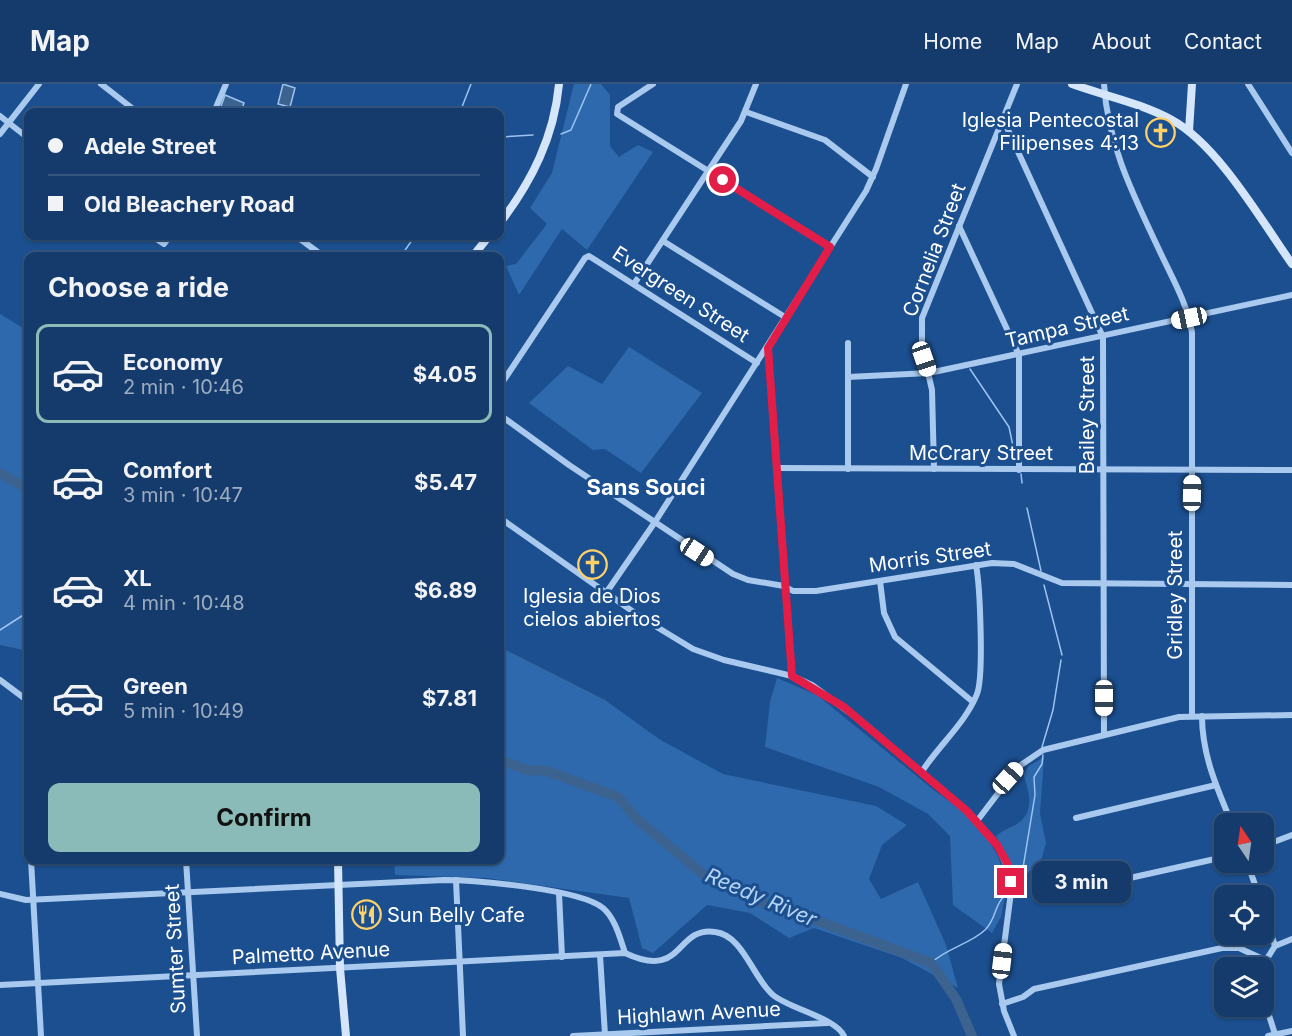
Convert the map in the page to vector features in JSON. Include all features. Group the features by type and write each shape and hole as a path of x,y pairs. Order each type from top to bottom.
{"main road":[{"path":"504,217 526,186 539,161 550,130 559,84"},
{"path":"1072,84 1161,114 1189,131 1219,163 1290,258"},
{"path":"1189,131 1192,84"},
{"path":"476,252 486,240"},
{"path":"338,864 340,968 346,1036"}],"street":[{"path":"0,134 39,84"},
{"path":"101,84 132,108"},
{"path":"216,108 226,84"},
{"path":"653,84 618,107 617,114 830,247"},
{"path":"634,284 746,112 756,84"},
{"name":"Cornelia Street","path":"934,469 929,374 922,346 922,318 1017,84"},
{"name":"Gridley Street","path":"1104,84 1122,170 1189,318 1193,350 1192,716"},
{"path":"1248,84 1292,153"},
{"path":"606,593 656,522 768,348 873,177 904,85"},
{"path":"746,112 825,140 873,177"},
{"path":"0,116 24,135"},
{"name":"Bailey Street","path":"1003,119 1103,337 1104,734"},
{"path":"959,226 1019,356 1019,470"},
{"path":"301,240 318,252"},
{"path":"663,241 785,317"},
{"name":"Evergreen Street","path":"504,380 586,256 591,257 757,363"},
{"name":"Tampa Street","path":"848,377 929,374 1292,295"},
{"path":"848,343 848,469"},
{"path":"768,348 792,676"},
{"name":"Morris Street","path":"504,418 733,574 793,591 816,591 976,565 1009,563 1051,580 1104,584 1292,585"},
{"name":"McCrary Street","path":"777,468 1292,470"},
{"path":"504,521 606,593 693,649 724,660 792,676 844,707 977,821 1004,857 1011,882 999,984 1002,1004 1014,1036"},
{"path":"921,773 973,702 979,682 980,590 976,565"},
{"path":"880,581 884,614 895,637 973,702"},
{"path":"0,680 24,698"},
{"path":"977,821 1008,778 1028,758 1043,750 1159,721 1192,716 1292,715"},
{"path":"1202,716 1204,749 1227,813"},
{"path":"1076,818 1216,785"},
{"path":"1274,842 1292,835"},
{"path":"1067,892 1214,859"},
{"path":"31,864 41,1036"},
{"name":"Sumter Street","path":"186,864 196,1036"},
{"path":"0,894 34,900 456,880 559,893 590,901 604,909 612,921 625,953 644,962 659,962 673,956 698,934 721,933 735,943 773,995 835,1025 844,1036"},
{"path":"456,880 463,1036"},
{"path":"559,893 562,957"},
{"path":"1267,957 1275,946 1292,939"},
{"path":"1002,1004 1023,997 1034,989 1222,948 1239,948 1258,957"},
{"name":"Palmetto Avenue","path":"0,985 625,953"},
{"path":"600,955 605,1035"},
{"path":"1268,1017 1272,1035 1292,1031"},
{"name":"Highlawn Avenue","path":"573,1036 828,1023"}],"shaded area":[{"path":"283,84 295,88 290,107 278,104"},
{"path":"574,84 601,84 610,95 610,146 619,157 638,145 653,152 587,250 562,229 519,295 506,266 516,264 547,224 530,208 552,173"},
{"path":"225,95 244,103 242,108 220,108"},
{"path":"0,314 24,329 24,650 0,645"},
{"path":"629,347 702,393 641,473 605,449 593,450 529,403 568,366 602,384"},
{"path":"504,649 605,700 659,739 723,774 876,806 907,825 882,845 869,879 881,899 918,882 946,945 958,988 902,958 814,928 789,938 750,913 707,905 653,953 642,948 629,898 487,878 395,875 394,864 504,864"},
{"path":"777,678 817,695 935,791 977,821 998,856 1007,886 1001,917 992,933 953,905 950,836 928,814 879,787 765,747 770,702"},
{"path":"1044,757 1040,814 1046,843 1042,858 1020,881 996,836 1021,821 1025,816 1029,798 1023,774 1029,766"}],"waterway":[{"path":"462,108 471,84"},
{"path":"561,134 571,130 591,84"},
{"path":"504,137 533,135"},
{"path":"404,252 412,240"},
{"path":"970,369 1009,427 1014,451"},
{"name":"Reedy River","path":"0,473 24,487"},
{"path":"1021,474 1022,483"},
{"path":"1027,508 1041,571"},
{"path":"1044,585 1062,655"},
{"path":"0,630 24,615"},
{"path":"1042,747 1053,710 1061,660"},
{"path":"1016,891 1020,886 1035,795 1034,777 1042,764 1043,755"},
{"name":"Reedy River","path":"504,761 527,770 547,771 618,797 638,820 709,879 770,906 786,909 931,963 956,999 972,1036"},
{"path":"931,963 985,930 1004,896"}],"place":[{"name":"Iglesia Pentecostal Filipenses 4:13","path":"1160,132"},
{"name":"Iglesia de Dios cielos abiertos","path":"592,565"},
{"name":"Sun Belly Cafe","path":"366,915"}],"district":[{"name":"Sans Souci","path":"646,487"}],"route":[{"path":"723,180 830,247 768,348 789,602 792,676 812,685 844,707 967,811 997,845 1007,863 1011,882"}]}
